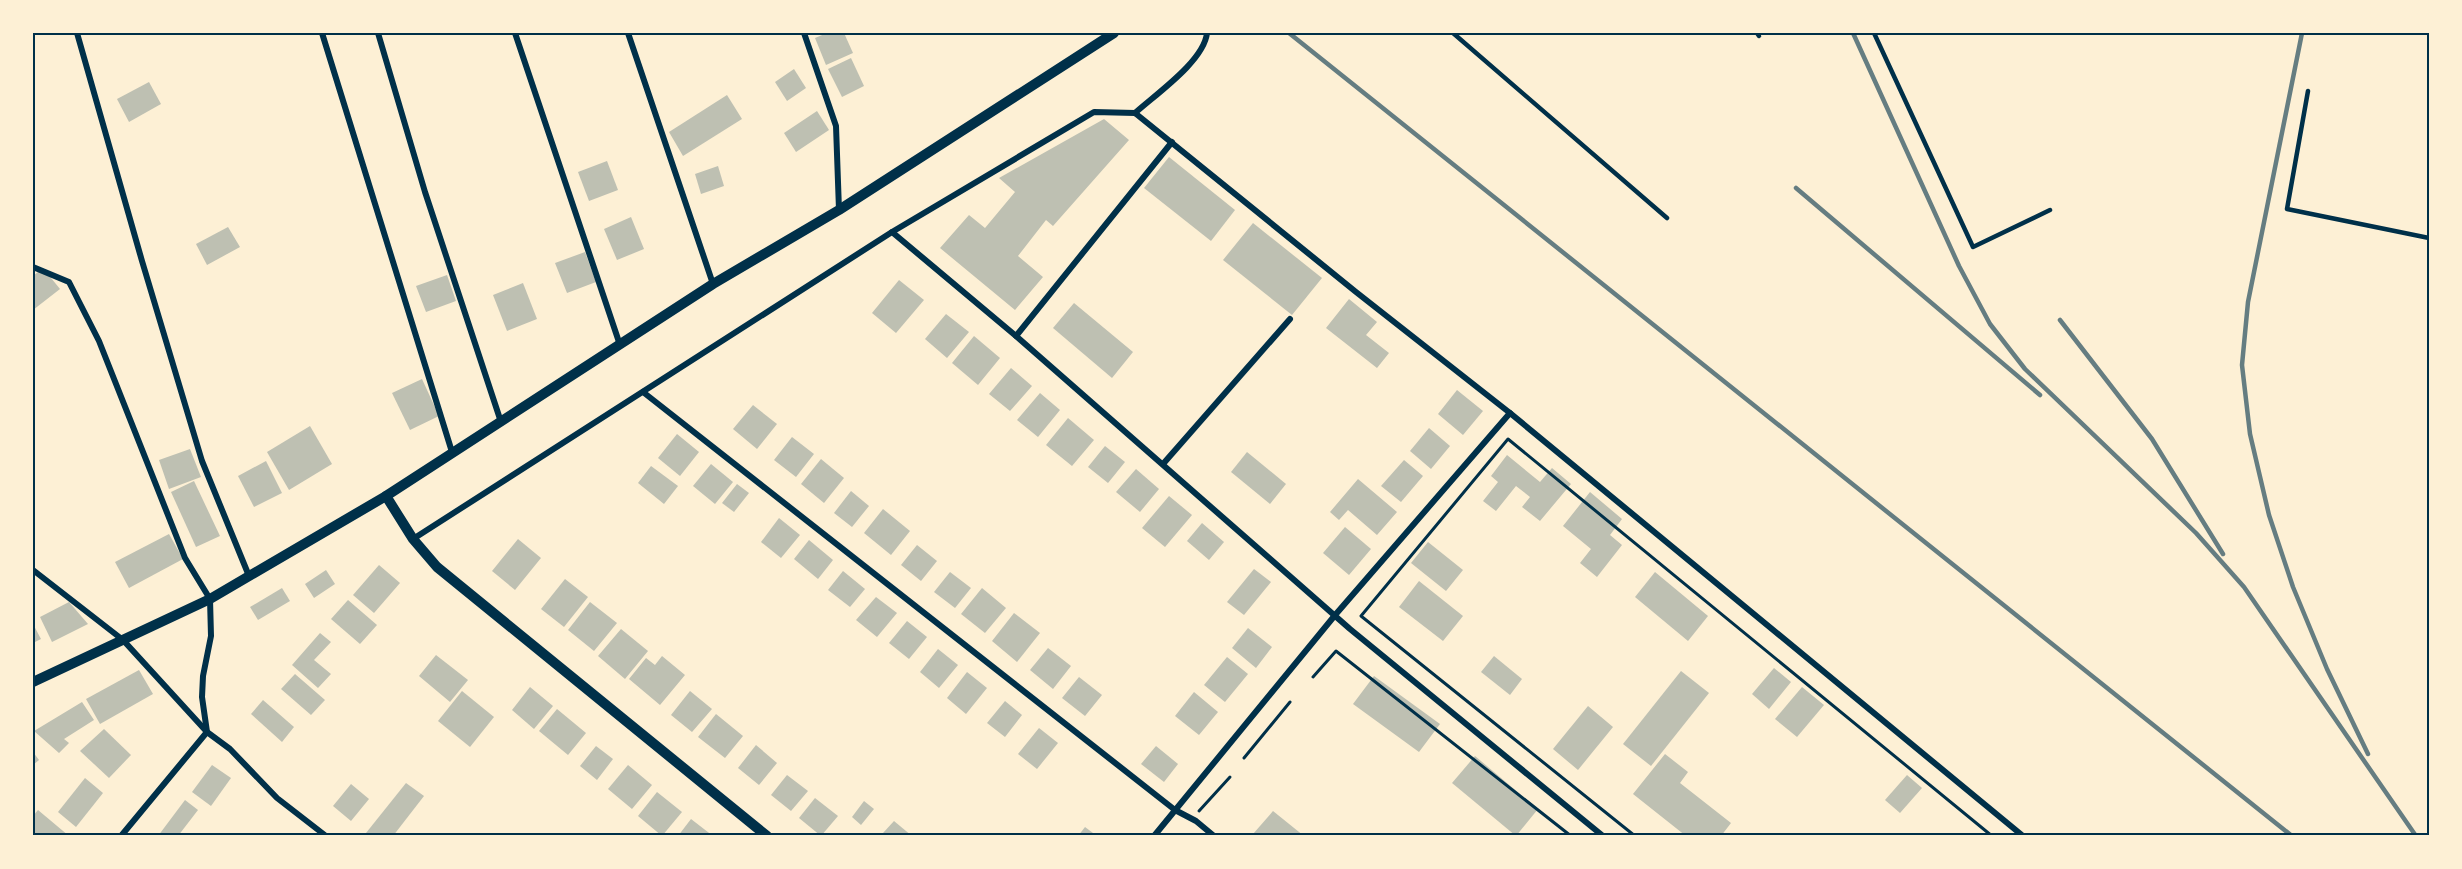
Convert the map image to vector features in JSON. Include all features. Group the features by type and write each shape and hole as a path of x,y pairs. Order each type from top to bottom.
{"street":[{"path":"77,33 141,261 202,461 249,576"},
{"path":"322,33 452,452"},
{"path":"378,33 425,192 501,422"},
{"path":"515,33 620,346"},
{"path":"628,33 713,284"},
{"path":"804,33 836,126 839,210"},
{"path":"33,682 210,599 386,496 713,284 839,210 1114,33"},
{"path":"1136,113 1188,65 1200,51 1207,33"},
{"path":"413,539 892,232 1094,112 1136,113 1365,299 1510,413 2023,836"},
{"path":"1016,336 1172,142"},
{"path":"892,232 1016,336 1359,636 1603,836"},
{"path":"33,267 69,282 99,341 185,558 210,599 211,636 202,676 202,697 207,732 121,836"},
{"path":"1163,464 1290,319"},
{"path":"643,392 1175,810 1196,821 1214,836"},
{"path":"1154,836 1336,614 1510,413"},
{"path":"386,496 413,539 437,567 767,836"},
{"path":"33,570 123,640 207,732 230,749 277,798 326,836"}],"lane":[{"path":"1453,33 1667,218"},
{"path":"1874,33 1973,248 2050,210"},
{"path":"2308,91 2287,209 2429,238"}],"path":[{"path":"1635,836 1361,616 1508,439 1992,836"},
{"path":"1313,677 1336,651 1570,836"},
{"path":"1244,759 1290,702"},
{"path":"1197,814 1230,777"}],"building":[{"path":"827,33 844,33 853,53 826,65 815,38"},
{"path":"851,58 864,86 842,97 828,69"},
{"path":"794,69 806,88 787,101 775,82"},
{"path":"149,82 161,104 129,122 117,99"},
{"path":"727,95 742,119 683,156 669,132"},
{"path":"817,111 829,130 796,152 784,133"},
{"path":"1104,119 1129,140 1053,226 1046,220 1018,256 1043,277 1015,310 940,248 969,215 985,228 1015,192 999,178"},
{"path":"1169,157 1235,210 1211,241 1144,188"},
{"path":"607,161 618,190 589,201 578,172"},
{"path":"718,166 724,186 701,194 695,174"},
{"path":"631,217 644,249 617,260 604,229"},
{"path":"1253,223 1322,278 1292,315 1223,260"},
{"path":"228,227 240,247 207,265 196,244"},
{"path":"585,252 596,282 567,293 555,263"},
{"path":"43,268 60,289 33,310 33,276"},
{"path":"447,275 456,301 426,312 416,286"},
{"path":"899,280 924,300 896,333 872,313"},
{"path":"523,283 537,319 507,331 493,295"},
{"path":"1349,299 1377,322 1366,335 1389,353 1377,368 1326,328"},
{"path":"1074,303 1133,352 1112,378 1053,328"},
{"path":"946,314 969,332 947,358 925,339"},
{"path":"974,336 1000,358 978,385 952,363"},
{"path":"1011,368 1032,386 1010,411 989,394"},
{"path":"422,379 439,416 410,430 392,393"},
{"path":"1457,390 1483,411 1463,435 1438,414"},
{"path":"1040,393 1060,410 1038,437 1017,420"},
{"path":"753,405 777,424 757,449 733,429"},
{"path":"1068,418 1094,440 1072,466 1046,445"},
{"path":"310,426 332,464 289,490 267,452"},
{"path":"1429,428 1450,446 1431,469 1410,451"},
{"path":"677,434 699,452 680,476 658,458"},
{"path":"792,437 814,454 796,477 774,460"},
{"path":"1105,446 1125,462 1108,483 1088,467"},
{"path":"190,449 201,477 169,489 159,460"},
{"path":"1247,452 1286,484 1270,504 1231,472"},
{"path":"1507,455 1540,482 1552,468 1571,484 1540,521 1522,507 1530,497 1516,486 1496,511 1483,501 1498,482 1491,476"},
{"path":"821,459 844,478 824,503 801,484"},
{"path":"1404,460 1423,476 1401,502 1381,486"},
{"path":"266,461 282,493 254,507 238,476"},
{"path":"711,464 733,482 715,504 693,486"},
{"path":"651,466 678,486 664,504 638,483"},
{"path":"1136,469 1159,489 1140,512 1116,492"},
{"path":"1358,479 1397,512 1377,535 1348,510 1339,520 1330,512"},
{"path":"194,481 220,536 196,547 171,492"},
{"path":"737,484 749,493 734,512 722,503"},
{"path":"851,491 869,506 852,527 834,513"},
{"path":"1590,492 1622,519 1610,535 1622,545 1597,577 1580,563 1591,549 1563,526"},
{"path":"1169,496 1192,515 1165,547 1142,528"},
{"path":"883,509 910,531 891,555 864,533"},
{"path":"779,518 800,535 781,558 761,542"},
{"path":"1202,523 1224,542 1209,560 1187,541"},
{"path":"1345,527 1371,549 1349,575 1323,553"},
{"path":"169,534 183,559 129,588 115,562"},
{"path":"518,539 541,558 515,590 492,571"},
{"path":"809,540 833,560 818,579 794,559"},
{"path":"1428,542 1463,570 1446,591 1411,563"},
{"path":"917,545 937,561 921,581 901,565"},
{"path":"379,565 400,583 374,613 353,595"},
{"path":"1254,569 1271,582 1244,615 1227,602"},
{"path":"326,570 335,584 314,598 305,584"},
{"path":"843,571 865,589 850,607 828,590"},
{"path":"950,572 971,588 955,608 934,592"},
{"path":"1655,572 1708,616 1688,641 1635,597"},
{"path":"565,579 588,597 564,627 541,609"},
{"path":"1419,581 1463,616 1443,641 1399,607"},
{"path":"282,588 290,601 258,620 250,607"},
{"path":"982,588 1006,608 985,633 961,614"},
{"path":"876,597 897,613 877,637 856,620"},
{"path":"348,600 377,625 360,644 331,619"},
{"path":"69,602 88,624 52,642 40,617"},
{"path":"590,602 617,623 594,651 568,630"},
{"path":"1014,613 1040,633 1017,662 992,641"},
{"path":"907,621 927,637 909,659 889,643"},
{"path":"33,624 41,639 33,643"},
{"path":"1248,628 1272,647 1256,668 1232,648"},
{"path":"621,629 648,651 625,679 598,656"},
{"path":"320,633 331,642 314,660 331,674 318,688 292,665"},
{"path":"1048,648 1071,666 1053,689 1030,670"},
{"path":"938,649 958,665 939,688 920,672"},
{"path":"436,655 468,680 450,702 419,676"},
{"path":"662,656 685,675 660,705 629,679 646,658 655,665"},
{"path":"1494,656 1522,679 1510,695 1481,672"},
{"path":"1227,657 1248,674 1225,702 1204,685"},
{"path":"1774,668 1791,682 1769,709 1752,694"},
{"path":"139,670 153,694 100,724 86,699"},
{"path":"1681,671 1709,693 1651,766 1623,744"},
{"path":"967,672 987,688 966,714 947,698"},
{"path":"295,674 325,700 311,715 281,689"},
{"path":"1374,676 1440,724 1419,752 1353,704"},
{"path":"1079,677 1102,695 1085,716 1062,698"},
{"path":"530,687 553,706 534,729 512,710"},
{"path":"1802,687 1824,705 1797,737 1775,719"},
{"path":"462,691 494,717 470,747 438,721"},
{"path":"690,691 712,709 692,732 671,715"},
{"path":"1194,692 1218,712 1199,735 1175,716"},
{"path":"263,700 294,727 282,742 251,714"},
{"path":"1005,701 1022,715 1005,737 987,723"},
{"path":"82,702 94,720 64,739 69,743 59,753 34,731"},
{"path":"1588,706 1613,727 1578,770 1553,749"},
{"path":"557,709 586,733 568,755 539,731"},
{"path":"716,714 743,736 725,758 698,737"},
{"path":"1039,728 1058,743 1037,769 1018,754"},
{"path":"104,729 131,755 109,778 80,751"},
{"path":"756,745 777,763 759,785 738,768"},
{"path":"596,746 613,759 597,780 580,766"},
{"path":"1156,746 1178,764 1164,782 1141,764"},
{"path":"33,752 39,760 33,765"},
{"path":"1665,754 1688,772 1680,783 1731,823 1721,836 1686,836 1633,794"},
{"path":"1475,756 1538,809 1516,836 1452,783"},
{"path":"212,765 231,778 211,806 192,792"},
{"path":"628,765 652,785 632,809 608,789"},
{"path":"787,775 808,791 791,811 771,795"},
{"path":"1907,775 1922,788 1900,813 1885,800"},
{"path":"85,778 103,793 76,827 58,812"},
{"path":"406,783 424,796 393,836 370,836 366,833"},
{"path":"351,784 369,799 351,821 333,806"},
{"path":"657,792 682,812 662,836 638,816"},
{"path":"815,798 838,816 821,836 799,818"},
{"path":"185,800 198,810 178,836 158,836"},
{"path":"864,801 874,809 861,825 852,817"},
{"path":"38,810 69,836 33,836 33,816"},
{"path":"1273,811 1304,836 1255,836 1253,834"},
{"path":"691,819 713,836 678,836"},
{"path":"894,821 912,836 886,836 883,833"},
{"path":"1085,827 1097,836 1078,836"}],"railway":[{"path":"1289,33 2292,836"},
{"path":"1853,33 1959,266 1990,324 2025,369 2196,533 2244,587 2416,836"},
{"path":"2302,33 2248,302 2242,365 2250,434 2269,515 2293,587 2327,669 2368,754"},
{"path":"1796,188 2040,395"},
{"path":"2060,320 2152,439 2223,554"}]}
